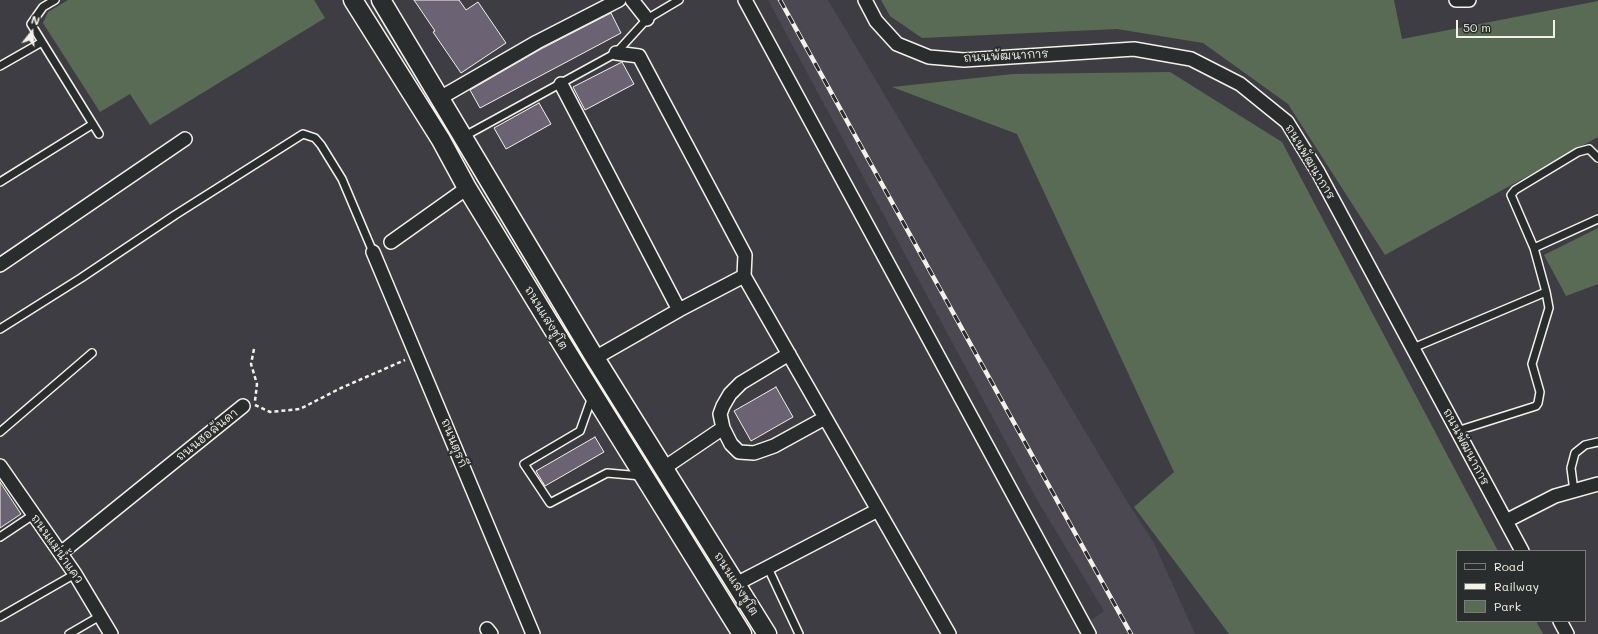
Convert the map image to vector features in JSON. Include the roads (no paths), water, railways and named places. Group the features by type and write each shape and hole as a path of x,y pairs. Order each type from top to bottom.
{"main road":[{"name":"ถนนแสงชูโต","path":"353,0 441,140 467,188 742,634"},
{"name":"ถนนแสงชูโต","path":"381,0 595,358 767,634"},
{"path":"384,50 404,37"},
{"path":"575,365 595,358"},
{"path":"686,544 705,534"}],"street":[{"path":"440,98 537,42 619,0"},
{"path":"632,0 647,19"},
{"path":"745,0 1089,634"},
{"name":"ถนนพัฒนาการ","path":"865,0 876,21 897,44 929,56 964,60 1134,49 1191,59 1240,84 1287,122 1318,172 1521,550"},
{"path":"1456,0 1469,0"},
{"path":"616,53 639,56 745,255 744,276 949,634"},
{"path":"561,84 679,310"},
{"path":"0,265 185,139"},
{"path":"392,242 467,188"},
{"name":"ถนนตุรกี","path":"374,252 418,355 528,633"},
{"path":"595,358 679,310 744,276"},
{"path":"789,354 741,383 730,394 720,414 723,428 731,444 738,452 754,453 774,446 825,418"},
{"name":"ถนนฮอลันดา","path":"61,553 248,405"},
{"path":"664,468 723,428"},
{"name":"ถนนแม่น้ำแคว","path":"1,469 61,553 111,634"},
{"path":"1506,521 1556,496 1598,484"},
{"path":"736,584 878,510"},
{"path":"1561,622 1567,634"}],"lane":[{"path":"55,0 43,7 32,24 99,134"},
{"path":"463,138 616,53 647,19 679,0"},
{"path":"0,66 42,42"},
{"path":"0,182 93,124"},
{"path":"0,329 303,134 315,138 342,179 374,252"},
{"path":"1457,431 1536,406 1538,403 1540,392 1532,364 1549,308 1534,248 1510,196 1512,193 1578,152 1589,149 1598,158"},
{"path":"1534,248 1598,219"},
{"path":"1413,348 1546,292"},
{"path":"0,432 92,353"},
{"path":"593,394 580,431 524,464 550,503 607,473 644,476"},
{"path":"1574,491 1571,468 1575,453 1585,445 1598,442"},
{"path":"0,537 33,515"},
{"path":"768,568 799,634"},
{"path":"0,617 75,574"},
{"path":"69,634 100,616"}],"railway":[{"path":"780,0 1131,634"}]}
